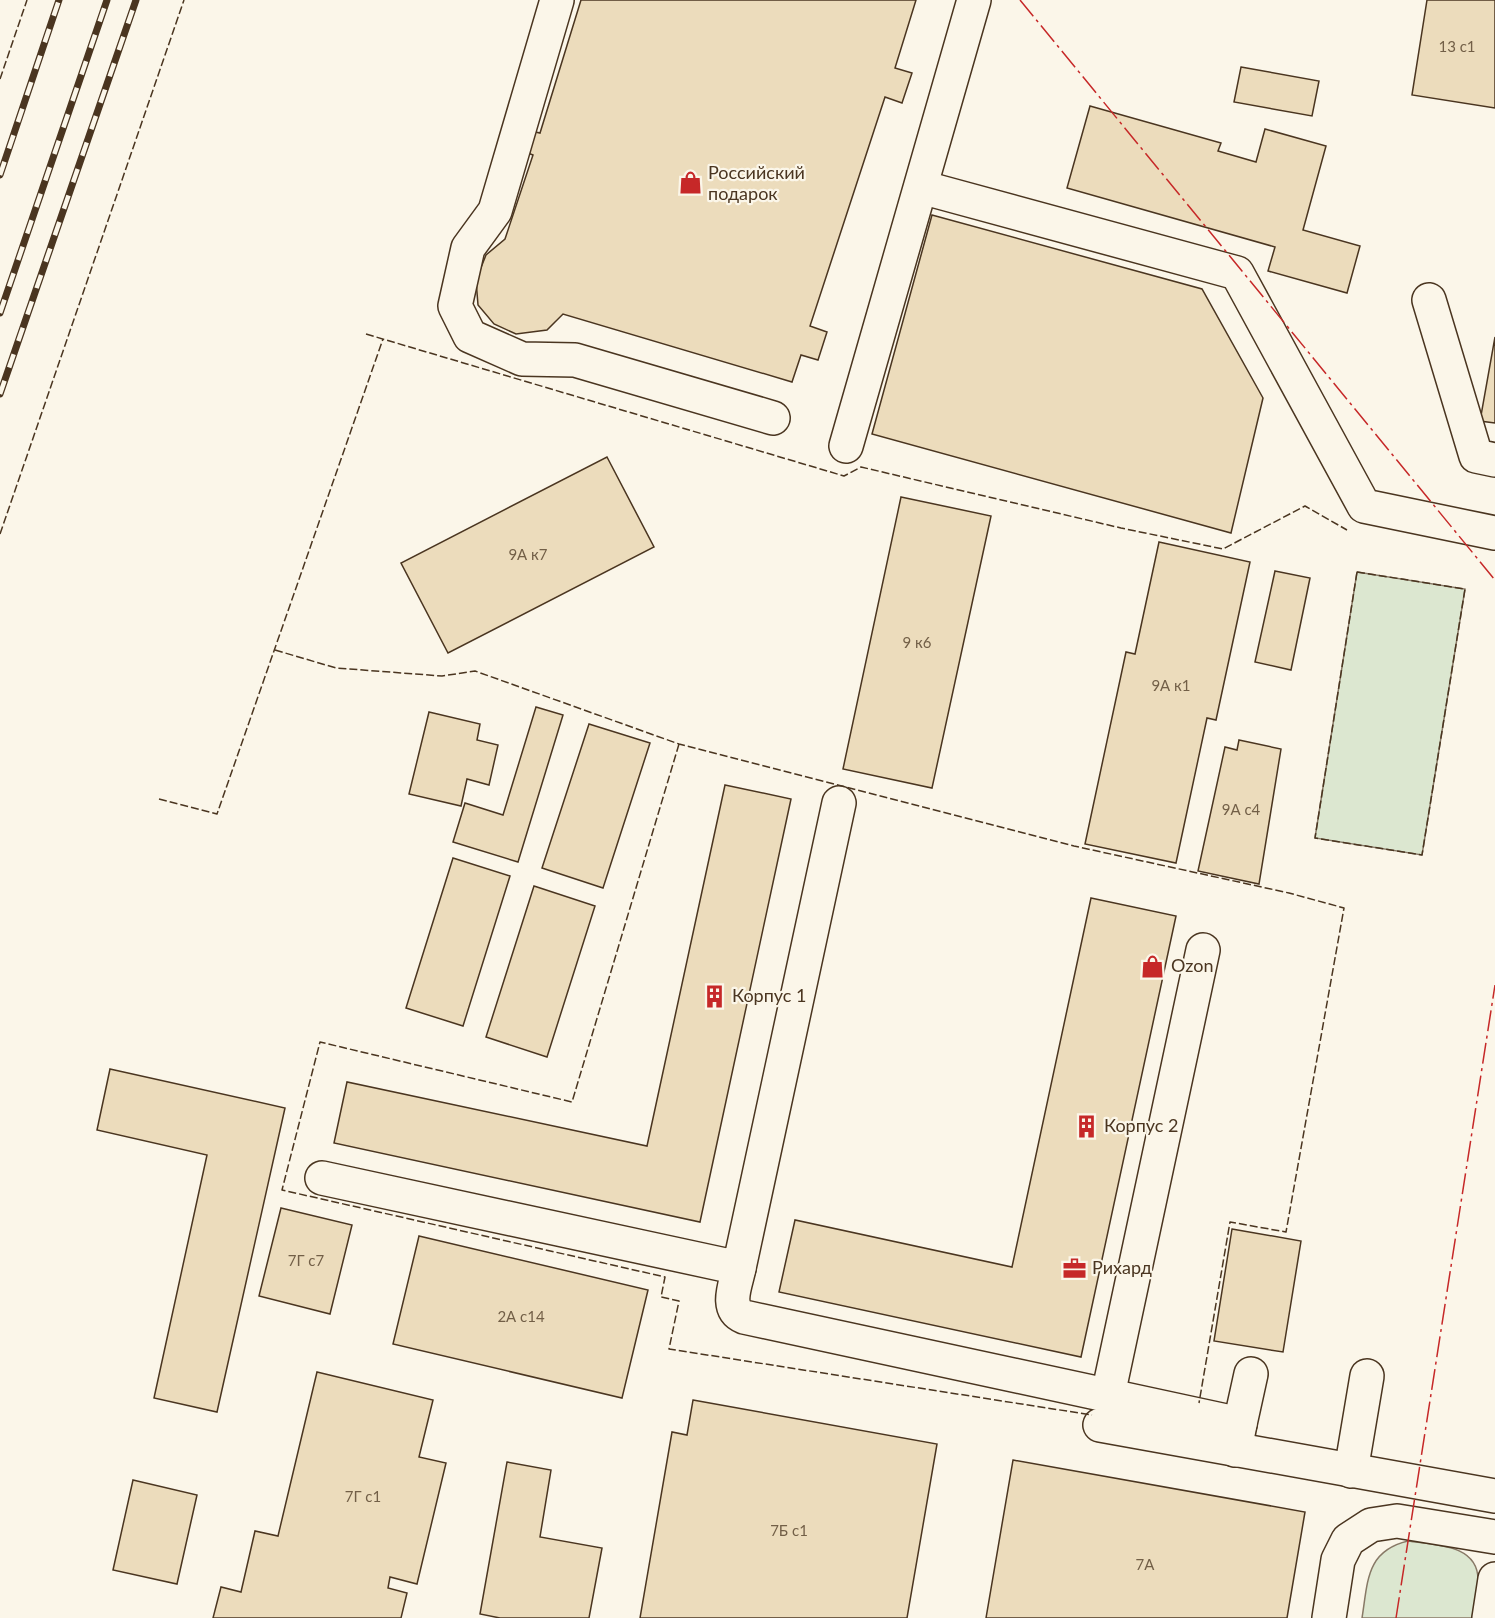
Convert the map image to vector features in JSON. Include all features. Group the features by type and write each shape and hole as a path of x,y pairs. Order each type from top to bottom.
{"street":[{"path":"557,0 495,211 468,248 455,306 470,336 522,359 575,360 773,418"},
{"path":"846,446 974,0"},
{"path":"921,187 1237,273 1364,507 1495,533"},
{"path":"1429,300 1476,456 1495,460"},
{"path":"839,803 739,1268 733,1307 737,1314 1104,1410 1238,1437 1351,1471 1495,1496"},
{"path":"1104,1410 1203,950"},
{"path":"322,1178 739,1268"},
{"path":"1238,1437 1251,1374"},
{"path":"1351,1471 1366,1376"},
{"path":"1329,1618 1338,1560 1348,1540 1371,1525 1397,1521 1495,1537"},
{"path":"1489,1618 1495,1579"}],"green space":[{"path":"1357,572 1465,589 1422,855 1315,838"},
{"path":"1408,1541 1453,1549 1463,1553 1471,1560 1476,1569 1478,1581 1472,1618 1362,1618 1368,1580 1377,1560 1384,1552"}],"building":[{"name":"Российский подарок","path":"581,0 916,0 895,68 912,73 902,103 885,97 810,326 827,332 818,360 801,355 792,382 563,314 547,330 516,334 494,324 478,305 476,280 486,255 505,239 533,155 525,152 531,131 540,133"},
{"path":"1427,0 1495,0 1495,108 1412,95"},
{"path":"1241,67 1319,81 1312,116 1234,102"},
{"path":"1090,106 1221,143 1218,151 1256,162 1265,129 1326,146 1303,230 1360,246 1347,293 1268,271 1275,247 1067,188"},
{"path":"932,215 1202,289 1263,398 1231,533 872,434"},
{"path":"1495,337 1495,423 1480,421"},
{"path":"607,457 654,547 448,653 401,563"},
{"path":"901,497 991,516 932,788 843,769"},
{"path":"1159,542 1250,562 1216,720 1207,718 1176,863 1085,844 1126,652 1135,654"},
{"path":"1275,571 1310,578 1291,670 1255,662"},
{"path":"536,707 563,715 518,862 453,842 465,803 503,815"},
{"path":"429,712 480,724 477,740 498,745 489,785 467,779 461,806 409,794"},
{"path":"589,724 650,743 603,888 542,868"},
{"path":"1239,740 1281,749 1259,884 1198,871 1225,747 1237,750"},
{"name":"Корпус 1","path":"725,785 791,799 700,1222 334,1143 347,1082 647,1146"},
{"path":"453,858 510,876 463,1026 406,1008"},
{"path":"534,886 595,906 547,1057 486,1037"},
{"name":"Корпус 2","path":"1091,898 1176,916 1081,1357 779,1292 795,1220 1012,1267"},
{"path":"110,1069 285,1108 217,1412 154,1398 207,1155 97,1130"},
{"path":"281,1208 352,1225 330,1314 259,1296"},
{"path":"1232,1229 1301,1241 1283,1352 1214,1341"},
{"path":"419,1236 648,1290 622,1398 393,1344"},
{"path":"317,1372 433,1400 419,1457 446,1463 417,1584 390,1577 388,1588 407,1593 401,1618 213,1618 221,1587 241,1592 255,1531 278,1536"},
{"path":"693,1400 937,1444 907,1618 640,1618 672,1432 687,1435"},
{"path":"1013,1460 1305,1512 1287,1618 986,1618"},
{"path":"507,1462 551,1470 540,1537 602,1548 589,1618 500,1618 480,1614"},
{"path":"133,1480 197,1495 177,1584 113,1570"}],"railway":[{"path":"0,175 59,0"},
{"path":"0,313 107,0"},
{"path":"0,394 136,0"}],"fence":[{"path":"0,79 27,0"},
{"path":"0,534 184,0"},
{"path":"366,334 844,476 861,467 1121,528 1223,549 1305,506 1347,530"},
{"path":"159,799 217,814 383,339"},
{"path":"1357,572 1465,589 1422,855 1315,838 1357,572"},
{"path":"275,650 336,668 442,676 475,671 679,744 1074,846 1289,893 1344,908 1286,1232 1230,1222 1199,1403"},
{"path":"679,744 572,1102 320,1042 282,1190 665,1277 661,1297 679,1301 669,1349 1092,1415"}],"power":[{"path":"1020,0 1495,580"},
{"path":"1396,1618 1495,985"}],"place":[{"name":"Российский подарок","path":"690,183"},
{"name":"Ozon","path":"1153,966"},
{"name":"Корпус 1","path":"714,996"},
{"name":"Корпус 2","path":"1086,1126"},
{"name":"Рихард","path":"1074,1268"}]}
